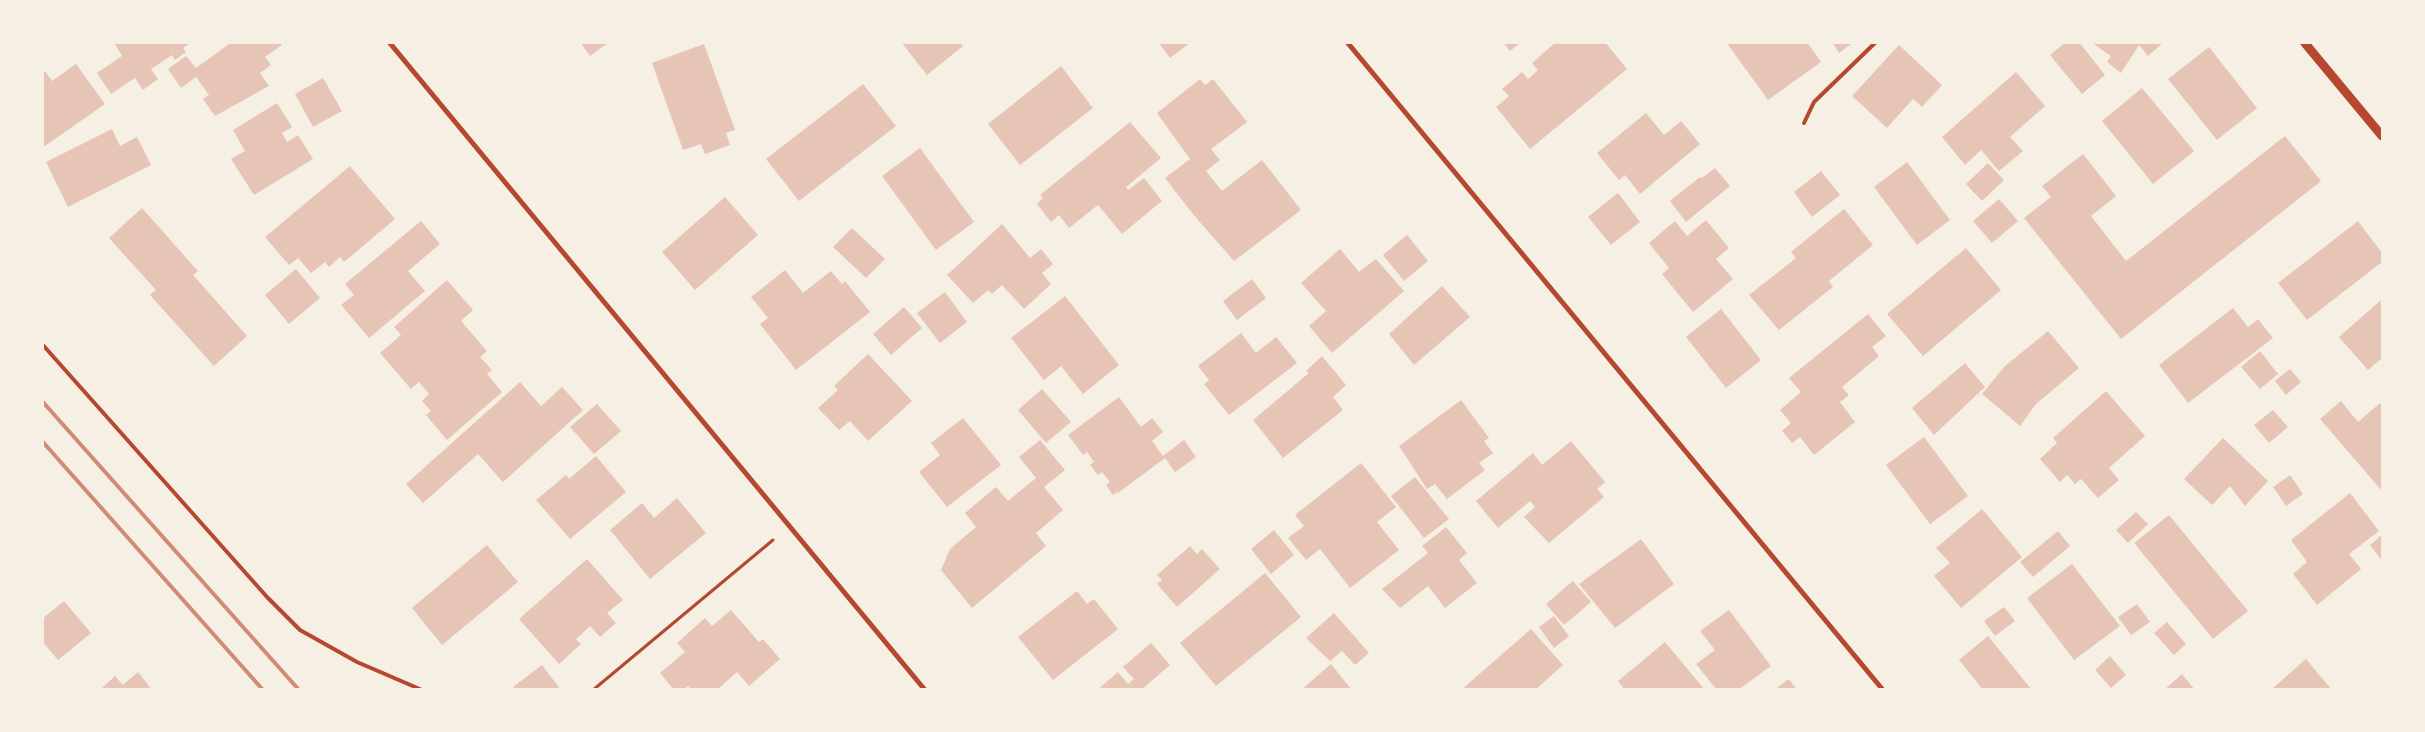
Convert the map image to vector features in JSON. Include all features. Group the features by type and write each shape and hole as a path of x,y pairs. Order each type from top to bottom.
{"street":[{"path":"389,42 925,690"},
{"path":"1347,42 1883,690"},
{"path":"2304,42 2382,136"}],"lane":[{"path":"1804,123 1814,102 1876,42"},
{"path":"42,344 267,596 300,630 357,662 422,690"}],"path":[{"path":"593,690 789,526"}],"building":[{"path":"118,42 191,42 183,48 186,52 175,60 172,55 151,69 158,79 143,90 135,78 111,94 97,73 122,56 115,44"},
{"path":"232,42 280,42 282,45 265,57 271,65 260,73 269,86 215,116 203,99 209,95 196,77 181,88 168,69 186,56 196,68"},
{"path":"580,42 609,42 590,56"},
{"path":"901,42 960,42 963,46 927,75"},
{"path":"1158,42 1191,42 1170,58"},
{"path":"1503,42 1518,42 1519,44 1510,51"},
{"path":"1556,42 1605,42 1627,69 1530,149 1496,107 1509,96 1502,89 1522,72 1528,79 1538,70 1532,63"},
{"path":"1726,42 1807,42 1821,62 1768,100"},
{"path":"1832,42 1854,42 1839,53"},
{"path":"2066,42 2079,42 2105,75 2082,94 2050,55"},
{"path":"2091,42 2164,42 2148,56 2139,45 2121,73 2107,62 2111,56"},
{"path":"704,44 735,130 726,133 730,145 705,154 701,144 683,150 652,63"},
{"path":"1899,45 1942,85 1922,107 1913,99 1887,128 1852,96"},
{"path":"2209,47 2257,108 2217,140 2168,79"},
{"path":"76,64 105,104 42,148 42,73 45,71 52,81"},
{"path":"1061,66 1093,108 1020,165 988,124"},
{"path":"2016,72 2045,106 2010,137 2023,151 1999,171 1981,150 1965,165 1942,137"},
{"path":"323,78 342,111 313,127 295,94"},
{"path":"1200,79 1205,85 1213,79 1247,122 1211,149 1220,160 1206,171 1222,191 1262,160 1301,210 1234,261 1192,213 1165,178 1190,159 1157,113"},
{"path":"863,84 896,126 799,201 766,159"},
{"path":"2142,88 2194,151 2153,184 2102,121"},
{"path":"277,103 292,127 282,133 287,142 298,135 313,159 254,195 231,159 245,151 233,130"},
{"path":"1646,113 1664,135 1681,121 1700,144 1640,194 1625,175 1619,180 1597,153"},
{"path":"1130,122 1161,158 1126,187 1128,190 1144,178 1162,201 1122,234 1098,205 1069,228 1059,215 1051,222 1037,204 1043,198 1040,195"},
{"path":"112,129 120,146 137,137 151,165 68,207 46,162"},
{"path":"2285,136 2321,181 2121,339 2024,218 2051,197 2042,186 2083,154 2116,196 2091,216 2126,261"},
{"path":"920,148 974,222 936,250 882,176"},
{"path":"1907,162 1950,220 1917,245 1874,187"},
{"path":"1988,163 2004,180 1982,201 1966,184"},
{"path":"350,166 395,219 344,262 340,257 329,267 325,262 311,273 298,258 289,265 265,237"},
{"path":"1715,168 1730,186 1686,222 1670,201 1700,177 1702,178"},
{"path":"1821,171 1840,195 1812,217 1794,192"},
{"path":"1618,193 1640,222 1611,245 1588,217"},
{"path":"725,197 758,235 695,290 662,252"},
{"path":"1999,199 2018,221 1992,243 1973,221"},
{"path":"142,208 198,271 193,275 247,336 214,366 150,295 156,290 109,238"},
{"path":"1844,209 1873,245 1829,281 1833,287 1779,330 1749,295 1796,258 1791,252"},
{"path":"1706,220 1729,248 1716,259 1733,279 1693,312 1662,274 1669,268 1649,243 1675,221 1687,236"},
{"path":"421,221 440,244 408,271 425,291 369,338 341,305 354,295 345,284"},
{"path":"2358,221 2382,253 2382,262 2307,320 2278,283"},
{"path":"1002,224 1030,258 1041,249 1053,264 1042,273 1051,284 1024,309 1002,285 992,294 988,290 973,303 947,275"},
{"path":"852,228 885,259 866,278 833,247"},
{"path":"1407,235 1428,261 1404,281 1383,255"},
{"path":"1966,248 2001,290 1923,356 1887,314"},
{"path":"1340,249 1359,272 1376,259 1404,291 1332,353 1309,326 1326,311 1301,283"},
{"path":"296,269 320,298 289,324 265,295"},
{"path":"785,270 803,293 831,271 842,284 845,281 870,312 796,370 760,324 768,318 751,297"},
{"path":"1252,279 1266,298 1237,320 1223,301"},
{"path":"447,280 473,310 461,321 487,351 480,357 492,370 487,374 502,392 447,440 426,415 431,411 422,401 429,394 419,382 411,389 380,353 401,335 394,327"},
{"path":"1442,286 1470,317 1414,365 1389,334"},
{"path":"945,292 967,322 940,343 917,313"},
{"path":"1065,296 1119,365 1083,394 1061,366 1044,380 1011,338"},
{"path":"2382,299 2382,358 2368,370 2339,337"},
{"path":"904,307 922,328 891,355 873,334"},
{"path":"2233,308 2248,327 2258,319 2273,338 2188,403 2159,365"},
{"path":"1721,309 1761,360 1726,388 1686,337"},
{"path":"1868,314 1886,336 1872,347 1879,356 1842,387 1849,395 1840,402 1855,422 1814,455 1800,437 1792,443 1782,431 1791,423 1780,410 1801,392 1789,378"},
{"path":"2048,331 2079,368 2036,404 2020,426 1982,394 2005,366"},
{"path":"1241,333 1256,353 1276,337 1297,363 1229,415 1204,384 1209,380 1198,366"},
{"path":"2260,351 2278,374 2260,389 2241,367"},
{"path":"868,354 912,401 868,441 850,421 839,430 818,408 838,390 834,386"},
{"path":"1322,356 1346,385 1333,397 1343,410 1283,458 1253,420 1309,373 1306,371"},
{"path":"1965,363 1985,387 1934,435 1912,408"},
{"path":"2290,369 2301,382 2286,395 2275,381"},
{"path":"520,382 541,406 562,387 583,410 503,482 478,454 423,503 406,484"},
{"path":"1042,389 1071,422 1046,443 1018,410"},
{"path":"2106,391 2145,436 2109,468 2119,480 2098,498 2081,479 2075,484 2067,475 2060,482 2040,459 2057,443 2053,438"},
{"path":"1119,397 1141,427 1152,418 1163,432 1152,441 1163,456 1184,440 1196,457 1175,472 1165,458 1113,495 1106,485 1110,482 1102,472 1098,475 1090,465 1094,462 1087,452 1083,455 1068,435"},
{"path":"1461,400 1489,438 1484,441 1493,453 1479,463 1485,470 1447,499 1435,484 1427,489 1399,446"},
{"path":"2341,401 2358,422 2380,403 2382,406 2382,491 2320,419"},
{"path":"597,404 621,431 594,454 570,427"},
{"path":"2273,410 2288,427 2269,443 2254,425"},
{"path":"963,418 1001,465 947,507 919,472 940,455 931,443"},
{"path":"1924,437 1968,496 1930,524 1886,465"},
{"path":"2223,438 2268,481 2245,506 2230,486 2212,505 2184,479"},
{"path":"1040,440 1065,470 1044,487 1063,510 1036,533 1046,546 972,608 941,570 950,549 976,527 965,513 996,487 1008,501 1036,478 1019,457"},
{"path":"1571,441 1605,482 1597,489 1604,497 1549,543 1524,517 1535,507 1530,501 1498,528 1476,501 1533,453 1542,465"},
{"path":"596,456 626,492 570,539 536,500 566,475 569,479"},
{"path":"1361,463 1396,507 1377,522 1399,550 1350,588 1320,549 1306,560 1288,538 1304,526 1295,515"},
{"path":"2290,475 2303,494 2286,506 2273,487"},
{"path":"1415,477 1449,519 1424,538 1391,496"},
{"path":"2350,493 2379,531 2349,554 2361,569 2317,605 2293,574 2307,562 2291,540"},
{"path":"677,498 706,533 650,579 610,530 642,503 654,518"},
{"path":"1982,509 2022,557 1961,608 1934,576 1950,563 1936,548"},
{"path":"2136,512 2148,524 2128,543 2116,530"},
{"path":"2169,515 2248,611 2213,639 2134,543"},
{"path":"1446,527 1467,553 1459,560 1477,583 1445,608 1428,586 1400,608 1382,589 1428,553 1422,546"},
{"path":"1274,530 1294,555 1271,574 1251,549"},
{"path":"2058,531 2070,546 2033,577 2020,562"},
{"path":"2382,535 2382,561 2370,545"},
{"path":"1641,539 1674,584 1615,628 1579,584"},
{"path":"487,545 518,582 442,645 412,608"},
{"path":"1190,546 1197,554 1202,549 1220,569 1177,607 1157,584 1162,580 1157,575"},
{"path":"587,559 623,600 607,613 616,623 600,637 590,626 576,639 581,644 559,664 519,619"},
{"path":"2072,564 2120,626 2074,660 2027,598"},
{"path":"1265,573 1301,617 1216,686 1180,643"},
{"path":"1573,581 1591,602 1564,625 1546,604"},
{"path":"1077,591 1087,604 1094,599 1118,629 1053,680 1018,637"},
{"path":"64,601 91,633 58,660 42,641 42,619"},
{"path":"2137,604 2150,622 2131,635 2118,617"},
{"path":"2004,607 2015,621 1995,636 1984,621"},
{"path":"731,610 759,642 763,639 780,659 749,686 737,672 717,690 692,690 688,686 684,690 674,690 660,673 685,652 677,643 705,618 712,626"},
{"path":"1729,610 1771,666 1738,690 1717,690 1696,664 1715,650 1700,631"},
{"path":"1334,613 1369,653 1355,665 1342,651 1330,661 1306,638"},
{"path":"1554,616 1569,636 1554,648 1539,627"},
{"path":"2167,622 2186,644 2174,655 2154,633"},
{"path":"1531,629 1563,665 1535,690 1461,690"},
{"path":"1988,636 2032,690 1983,690 1959,660"},
{"path":"1665,642 1705,690 1625,690 1618,681"},
{"path":"1151,643 1170,665 1141,690 1097,690 1118,672 1128,684 1134,679 1123,667"},
{"path":"2110,656 2126,675 2111,688 2095,670"},
{"path":"2306,659 2332,690 2274,690 2273,688"},
{"path":"1331,664 1352,690 1301,690"},
{"path":"542,665 561,690 515,690 513,687"},
{"path":"138,672 152,690 100,690 115,676 123,685"},
{"path":"2182,674 2195,690 2164,690"},
{"path":"1789,679 1797,690 1774,690"}],"railway":[{"path":"42,401 299,690"},
{"path":"42,441 263,690"}]}
